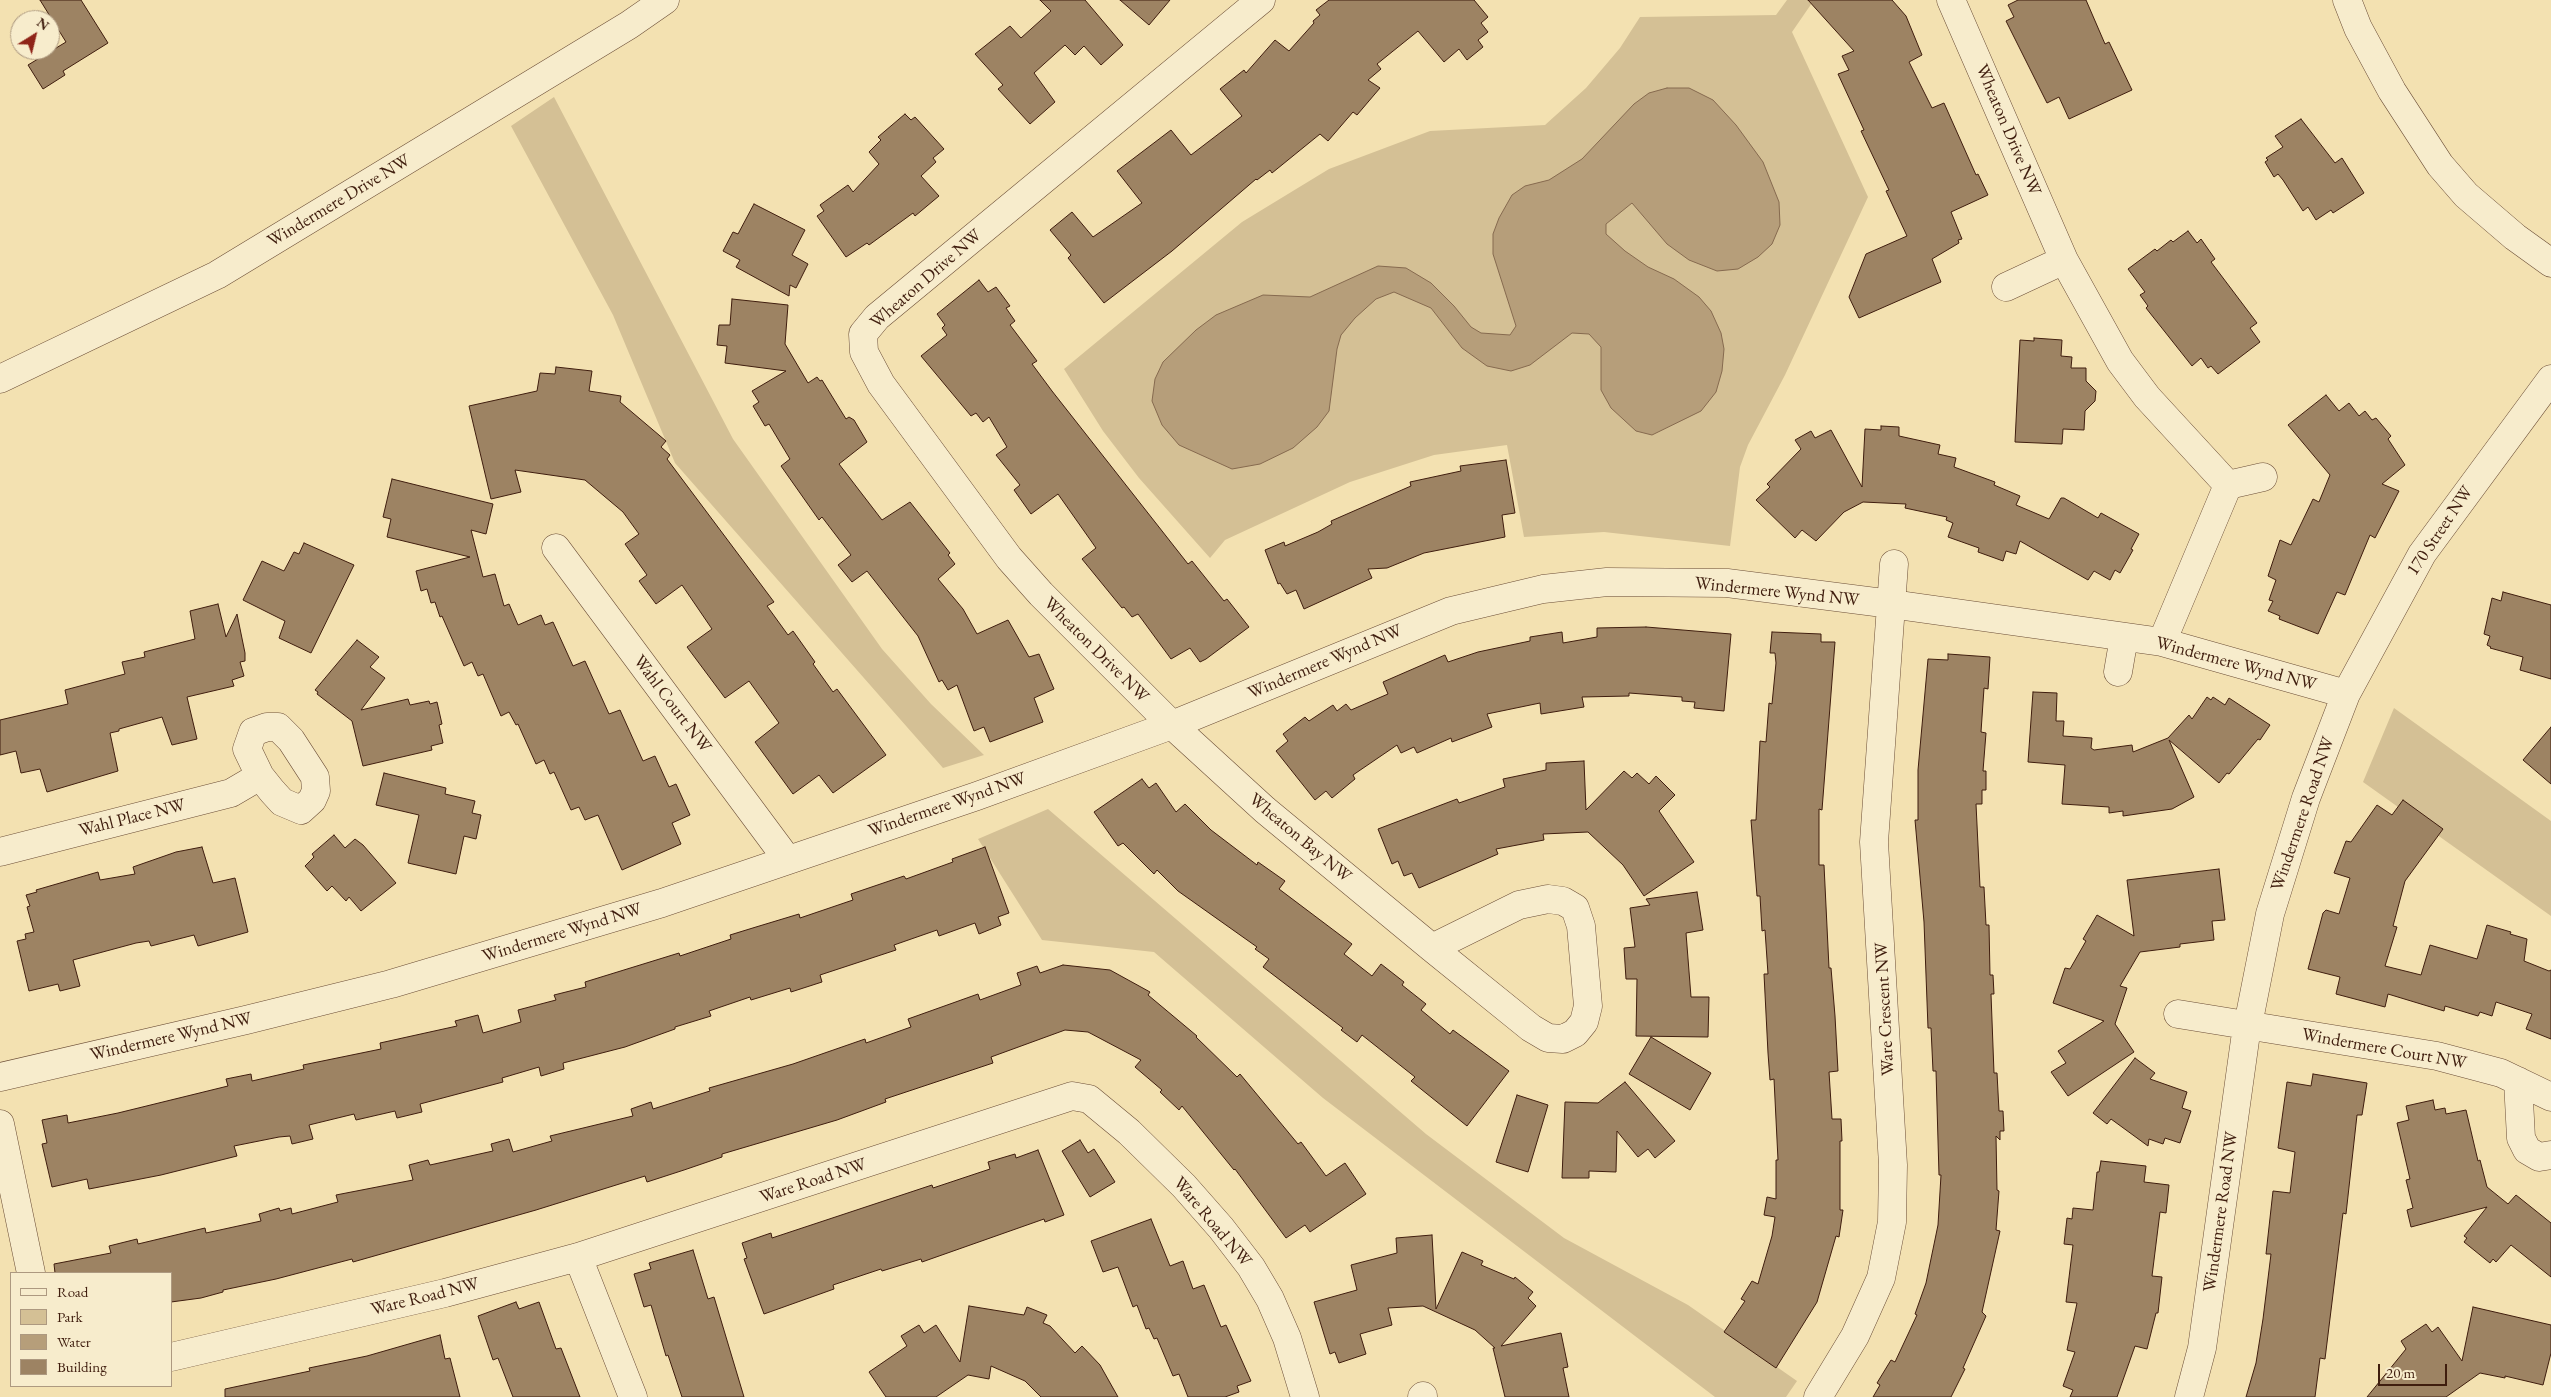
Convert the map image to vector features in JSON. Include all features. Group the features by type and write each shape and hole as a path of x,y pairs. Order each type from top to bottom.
{"street":[{"name":"Windermere Drive NW","path":"0,379 218,275 621,30 665,0"},
{"name":"Wheaton Drive NW","path":"1172,725 1041,594 1009,558 881,384 864,352 863,334 877,317 1261,0"},
{"name":"Wheaton Drive NW","path":"1951,0 2064,260 2125,368 2146,397 2228,485"},
{"path":"2347,0 2358,28 2392,91 2440,164 2466,195 2515,237 2551,263"},
{"path":"2006,287 2064,260"},
{"name":"170 Street NW","path":"2346,694 2422,554 2551,379"},
{"path":"2162,642 2228,485 2263,477"},
{"name":"Wahl Court NW","path":"556,548 787,859"},
{"path":"1892,604 1894,564"},
{"name":"Windermere Wynd NW","path":"0,1077 391,984 652,906 976,796 1172,725 1451,611 1543,589 1607,582 1727,583 1892,604 2162,642 2346,694"},
{"name":"Ware Crescent NW","path":"1818,1397 1855,1336 1881,1278 1892,1222 1893,1165 1874,842 1892,604"},
{"path":"2118,672 2124,637"},
{"name":"Windermere Road NW","path":"2190,1397 2202,1348 2248,1025 2270,914 2306,798 2346,694"},
{"name":"Wheaton Bay NW","path":"1172,725 1265,810 1432,948 1531,1028 1548,1038 1563,1039 1575,1033 1584,1022 1588,1006 1582,926 1575,908 1563,901 1548,898 1519,905 1432,948"},
{"name":"Wahl Place NW","path":"0,852 231,793 260,776"},
{"path":"2178,1014 2248,1025"},
{"name":"Windermere Court NW","path":"2248,1025 2437,1056 2501,1073 2551,1097"},
{"path":"2518,1082 2521,1138 2527,1150 2539,1157 2551,1155"},
{"name":"Ware Road NW","path":"172,1357 444,1293 578,1257 1072,1096 1089,1099 1129,1132 1184,1186 1221,1228 1251,1267 1270,1299 1293,1355 1305,1397"},
{"path":"0,1124 31,1272"},
{"path":"578,1257 633,1397"}],"green space":[{"path":"1787,0 1814,0 1792,32 1868,197 1785,375 1748,445 1740,467 1730,546 1604,532 1524,537 1507,445 1434,455 1350,482 1225,540 1210,558 1139,478 1103,431 1064,369 1242,222 1329,169 1430,131 1545,125 1586,88 1620,48 1640,17 1776,15"},
{"path":"554,97 733,439 882,649 931,704 984,755 943,768 675,463 613,315 511,126"},
{"path":"2394,708 2551,821 2551,916 2363,782"},
{"path":"1048,809 1426,1134 1564,1238 1688,1305 1797,1381 1786,1397 1715,1397 1323,1098 1154,952 1042,940 978,839"}],"water":[{"path":"1667,88 1689,88 1713,100 1736,125 1763,162 1779,202 1780,225 1772,244 1758,257 1738,269 1717,271 1689,260 1667,244 1632,203 1606,224 1606,234 1625,251 1648,267 1674,279 1699,297 1711,311 1721,333 1724,349 1722,371 1716,392 1701,411 1652,435 1636,431 1611,408 1601,390 1601,347 1589,334 1572,333 1530,365 1511,371 1487,366 1462,348 1431,308 1394,292 1376,299 1355,318 1341,335 1337,349 1329,411 1317,427 1293,448 1260,464 1232,469 1179,445 1162,425 1152,401 1155,379 1163,362 1196,330 1216,315 1263,295 1310,297 1378,266 1406,268 1431,283 1454,306 1471,327 1481,333 1510,335 1516,326 1493,254 1493,234 1499,218 1512,195 1525,186 1549,180 1582,159 1634,104 1649,93"}],"building":[{"path":"40,0 81,0 108,43 63,71 65,75 43,89 28,65 36,60 60,60 60,46 66,42 60,32 60,10 46,10"},
{"path":"1040,0 1085,0 1123,45 1101,65 1084,46 1075,55 1065,45 1034,73 1055,102 1030,124 998,89 1003,85 975,54 1010,26 1021,38 1051,11"},
{"path":"1120,0 1170,0 1149,25"},
{"path":"1329,0 1474,0 1488,17 1481,23 1488,32 1478,40 1483,47 1467,60 1459,49 1444,62 1418,31 1377,64 1381,69 1368,80 1380,88 1357,115 1353,112 1328,141 1320,134 1272,173 1270,170 1256,179 1172,251 1104,303 1068,258 1071,255 1050,230 1072,212 1093,237 1142,203 1117,171 1171,130 1191,155 1242,116 1220,89 1244,70 1246,73 1275,40 1289,51 1320,15 1316,10"},
{"path":"1808,0 1892,0 1906,16 1922,55 1909,62 1932,108 1944,103 1976,175 1978,174 1988,195 1951,212 1962,239 1958,240 1959,243 1932,259 1941,282 1859,318 1849,297 1866,254 1907,236 1886,191 1889,190 1861,131 1864,130 1838,74 1849,70 1842,56 1854,51"},
{"path":"2018,0 2086,0 2105,44 2109,42 2132,90 2069,119 2059,97 2047,103 2006,21 2014,17 2008,5"},
{"path":"905,114 911,120 915,117 944,149 933,158 936,162 921,176 939,196 915,216 913,213 869,245 867,243 846,257 817,216 824,211 820,205 848,185 853,192 879,164 869,152 881,140 878,137"},
{"path":"2301,119 2335,163 2342,158 2364,193 2333,213 2331,210 2316,220 2308,207 2303,211 2283,180 2278,174 2274,177 2265,162 2268,160 2266,158 2283,147 2275,136"},
{"path":"754,204 805,230 792,255 808,264 796,288 790,285 789,296 736,267 740,260 723,251 733,232 738,234"},
{"path":"2188,231 2197,243 2201,239 2215,259 2211,262 2257,323 2250,328 2260,342 2218,374 2211,366 2208,368 2201,358 2192,366 2146,308 2148,306 2140,295 2145,292 2128,269 2155,249 2157,251 2171,240 2173,242"},
{"path":"979,280 988,292 996,287 1010,306 1006,308 1015,321 1010,325 1037,361 1032,364 1052,391 1188,564 1192,561 1224,601 1227,599 1249,627 1206,659 1200,662 1190,648 1171,659 1138,614 1132,617 1124,607 1122,608 1082,559 1096,548 1058,494 1031,514 1014,490 1020,485 996,455 1007,447 989,417 983,422 976,413 971,416 921,356 947,335 942,328 945,325 937,314"},
{"path":"732,299 788,305 785,344 808,383 817,377 820,381 822,380 846,419 849,417 854,420 867,442 839,464 882,520 910,502 950,553 948,555 955,564 938,579 963,609 977,634 1008,620 1029,657 1039,654 1054,689 1034,698 1043,722 990,742 984,727 974,731 957,685 948,690 942,680 939,682 918,636 867,571 852,582 838,565 851,555 822,517 819,520 781,466 790,459 769,424 765,426 753,406 759,402 752,391 786,371 725,363 727,346 717,345 719,325 730,325"},
{"path":"2034,338 2062,340 2061,356 2072,357 2071,368 2086,368 2086,381 2096,391 2095,401 2085,411 2084,430 2063,429 2062,444 2015,442 2020,340 2034,341"},
{"path":"556,367 592,371 589,391 621,396 620,402 666,441 661,447 670,455 667,459 774,602 767,606 788,635 793,631 833,692 837,689 886,755 833,793 819,775 793,794 755,742 779,723 749,681 725,698 687,647 712,629 682,585 656,604 639,581 647,575 625,544 639,534 623,512 585,480 515,470 521,492 491,499 469,406 537,391 540,373 555,374"},
{"path":"2326,395 2339,411 2349,403 2359,416 2365,411 2372,420 2376,418 2391,436 2388,439 2405,465 2382,484 2399,491 2375,538 2370,535 2345,595 2337,592 2318,634 2279,619 2280,616 2268,611 2273,601 2269,600 2276,580 2268,576 2280,540 2291,545 2313,499 2319,502 2330,475 2288,425"},
{"path":"1881,426 1899,427 1899,436 1940,445 1938,454 1956,458 1954,467 1995,482 1994,485 2020,496 2016,505 2049,519 2061,498 2098,518 2101,513 2139,534 2131,549 2133,550 2120,573 2115,570 2110,580 2094,571 2088,580 2020,541 2016,554 2006,551 2003,561 1978,552 1979,548 1948,537 1953,523 1946,520 1947,517 1905,508 1906,504 1863,502 1844,512 1816,541 1802,530 1795,538 1756,500 1770,487 1767,484 1801,449 1795,440 1811,431 1815,438 1831,430 1862,487 1865,429 1881,430"},
{"path":"1506,460 1515,513 1502,515 1505,537 1424,553 1387,568 1368,569 1372,578 1304,609 1296,590 1287,594 1280,583 1278,584 1265,550 1284,542 1285,546 1318,532 1332,524 1331,521 1411,486 1410,482 1461,471 1460,466"},
{"path":"392,479 493,504 486,534 471,530 483,577 495,574 504,606 509,604 518,625 541,615 545,625 553,622 573,666 585,661 609,714 620,710 643,761 655,756 669,787 676,784 690,815 672,823 681,844 622,870 598,815 585,820 579,807 571,810 554,772 550,774 544,760 536,764 518,724 516,725 509,712 501,716 483,674 478,676 472,662 464,666 442,616 440,617 435,602 431,603 427,589 421,591 416,571 470,557 387,537 391,519 383,517"},
{"path":"304,543 354,565 311,653 279,638 285,621 243,600 262,561 284,571 294,552 299,554"},
{"path":"2503,592 2551,605 2551,679 2520,670 2523,657 2490,648 2487,645 2490,636 2484,634 2492,598 2501,601"},
{"path":"218,604 226,637 237,614 245,653 245,661 240,662 244,676 232,680 234,686 187,697 197,739 172,745 162,717 119,729 119,731 110,733 118,771 47,792 40,769 21,773 16,751 0,755 0,720 68,704 65,690 125,674 122,662 145,657 144,652 195,639 190,611"},
{"path":"1646,627 1731,634 1724,711 1694,708 1695,702 1682,701 1682,697 1629,693 1629,696 1582,697 1584,707 1541,714 1540,703 1487,714 1492,727 1452,742 1451,738 1417,753 1414,747 1401,753 1397,745 1353,775 1355,779 1332,798 1326,791 1315,800 1276,751 1288,741 1283,734 1305,717 1309,721 1333,705 1337,711 1346,704 1351,710 1388,694 1383,682 1445,655 1448,662 1478,652 1530,641 1530,637 1562,632 1563,643 1597,637 1597,628"},
{"path":"1772,632 1821,634 1821,642 1835,642 1822,810 1819,809 1819,865 1824,865 1829,968 1831,968 1835,1016 1838,1071 1829,1072 1832,1119 1841,1119 1840,1210 1843,1210 1839,1237 1836,1236 1817,1302 1776,1368 1724,1332 1745,1301 1741,1299 1752,1281 1758,1284 1772,1236 1775,1217 1764,1215 1767,1197 1776,1199 1776,1160 1778,1160 1774,1079 1770,1080 1768,1053 1764,974 1768,974 1765,930 1762,931 1760,896 1757,896 1751,820 1756,820 1760,741 1766,742 1769,703 1772,704 1776,663 1775,653 1770,653"},
{"path":"357,640 379,657 370,667 385,678 361,710 408,699 410,705 429,701 430,704 437,702 442,724 439,725 443,743 431,746 432,750 363,766 352,721 317,694 318,692 315,690"},
{"path":"1948,654 1990,657 1988,689 1984,688 1981,732 1986,733 1983,771 1986,771 1986,790 1982,790 1982,804 1976,804 1980,887 1984,887 1986,925 1989,925 1990,975 1993,975 1994,994 1991,994 1994,1073 1997,1073 1999,1111 2003,1111 2004,1131 2000,1131 2000,1140 1996,1136 1997,1190 1999,1191 1996,1230 2000,1231 1982,1312 1986,1316 1963,1368 1965,1369 1951,1397 1873,1397 1880,1385 1877,1383 1891,1360 1895,1362 1917,1315 1915,1314 1926,1283 1938,1225 1941,1175 1939,1175 1936,1071 1933,1071 1931,1028 1928,1028 1924,922 1915,820 1918,820 1918,770 1928,659 1948,660"},
{"path":"2033,692 2057,693 2056,721 2064,721 2063,736 2092,738 2091,748 2094,750 2132,745 2133,752 2168,738 2189,715 2192,719 2207,697 2211,700 2213,697 2225,705 2229,698 2270,725 2260,740 2258,739 2229,774 2227,773 2219,783 2169,740 2194,797 2172,809 2123,816 2123,811 2109,813 2109,807 2062,804 2065,765 2028,762"},
{"path":"2551,727 2551,784 2523,760"},
{"path":"1584,761 1586,810 1624,771 1632,778 1637,773 1649,784 1656,776 1675,795 1659,811 1694,862 1644,896 1623,865 1588,832 1543,834 1544,840 1496,849 1498,854 1419,888 1412,873 1404,876 1398,861 1392,864 1378,829 1457,799 1459,803 1505,787 1503,779 1546,770 1546,763"},
{"path":"384,773 446,788 445,794 475,801 472,813 481,815 476,839 464,836 456,874 408,863 419,815 376,805"},
{"path":"1142,779 1149,788 1156,783 1176,812 1185,804 1211,830 1257,865 1258,862 1285,881 1279,889 1352,944 1344,954 1372,976 1381,964 1404,982 1402,985 1426,1004 1421,1010 1450,1034 1453,1030 1509,1071 1467,1126 1411,1081 1415,1077 1362,1035 1357,1042 1341,1030 1343,1028 1263,967 1269,959 1255,949 1257,947 1178,891 1157,870 1154,874 1123,843 1118,846 1094,812"},
{"path":"2403,800 2443,829 2405,881 2393,926 2397,927 2385,966 2421,975 2430,945 2477,959 2487,925 2527,939 2524,961 2549,971 2551,970 2551,1039 2526,1029 2532,1014 2496,1002 2492,1016 2480,1012 2478,1016 2445,1006 2444,1011 2388,994 2385,1007 2336,994 2340,977 2308,969 2323,913 2326,910 2339,914 2350,878 2334,873 2346,841 2351,842 2377,805 2392,815"},
{"path":"334,835 345,848 355,839 363,845 396,883 361,911 349,897 346,901 332,886 327,891 305,866 314,857 312,854"},
{"path":"202,847 213,883 235,878 248,932 198,946 194,935 151,946 149,941 136,943 73,960 80,986 60,991 58,984 29,991 17,941 26,939 25,934 34,932 27,907 30,906 26,895 37,892 36,890 98,872 100,880 135,874 133,867 176,852"},
{"path":"985,847 1009,913 998,917 1001,925 979,934 975,923 939,936 937,930 894,945 896,950 820,975 822,982 791,992 790,988 751,1000 750,997 709,1011 711,1016 675,1027 675,1029 625,1047 563,1063 564,1069 541,1076 539,1067 502,1078 503,1082 420,1104 422,1112 397,1118 395,1111 356,1120 354,1114 309,1125 313,1139 292,1144 290,1136 234,1146 237,1156 161,1175 89,1189 87,1179 52,1187 42,1144 47,1143 42,1120 67,1115 68,1123 118,1113 228,1086 226,1079 251,1074 252,1081 304,1069 303,1065 381,1049 380,1043 457,1026 455,1021 478,1015 483,1033 521,1022 518,1010 556,1000 554,995 586,987 585,982 679,953 680,956 731,939 730,935 799,914 800,918 853,900 851,894 904,876 906,879 953,862 952,859"},
{"path":"2219,869 2225,920 2212,921 2214,940 2140,952 2120,986 2127,988 2115,1024 2134,1052 2068,1096 2051,1072 2066,1063 2058,1051 2104,1021 2053,1003 2065,968 2070,969 2086,941 2083,939 2097,915 2134,936 2127,880"},
{"path":"1697,892 1703,930 1686,933 1691,997 1709,997 1708,1037 1636,1036 1637,979 1626,979 1624,948 1635,947 1630,908 1650,905 1646,899"},
{"path":"1063,965 1110,970 1150,992 1148,995 1197,1036 1237,1077 1240,1074 1298,1144 1301,1142 1326,1176 1345,1163 1366,1194 1310,1232 1305,1225 1286,1238 1235,1169 1182,1106 1179,1110 1160,1092 1162,1090 1135,1067 1141,1060 1088,1032 1065,1030 991,1057 993,1063 885,1099 886,1102 837,1120 722,1154 722,1157 684,1170 647,1182 645,1176 536,1210 353,1262 352,1259 276,1279 223,1290 223,1292 201,1298 172,1302 172,1272 55,1272 54,1264 111,1253 109,1246 137,1239 138,1244 205,1228 206,1233 261,1221 259,1214 279,1208 280,1211 291,1208 292,1214 338,1202 336,1195 413,1180 409,1165 428,1160 430,1165 493,1151 491,1144 509,1139 513,1152 552,1141 550,1136 633,1116 631,1109 651,1102 653,1109 710,1091 709,1088 793,1064 865,1039 866,1043 911,1027 908,1019 978,994 980,1000 1021,985 1017,973 1037,966 1040,973"},
{"path":"1651,1037 1711,1073 1690,1110 1629,1074"},
{"path":"2135,1058 2155,1073 2150,1079 2187,1092 2182,1108 2191,1111 2180,1143 2165,1138 2163,1144 2149,1139 2148,1146 2111,1119 2107,1124 2093,1113"},
{"path":"2313,1074 2367,1083 2362,1115 2357,1115 2346,1214 2343,1213 2325,1359 2320,1358 2315,1397 2246,1397 2256,1363 2263,1319 2271,1254 2266,1254 2273,1191 2290,1193 2295,1152 2278,1148 2287,1082 2311,1086"},
{"path":"1625,1082 1675,1141 1655,1158 1648,1149 1638,1157 1617,1131 1616,1172 1589,1171 1589,1178 1562,1178 1565,1102 1598,1103"},
{"path":"1517,1095 1548,1105 1528,1172 1496,1162"},
{"path":"2433,1100 2435,1110 2445,1108 2446,1114 2466,1110 2478,1161 2480,1160 2487,1187 2508,1204 2516,1195 2551,1223 2551,1277 2511,1245 2496,1262 2493,1259 2490,1263 2464,1242 2467,1238 2464,1236 2487,1207 2411,1227 2407,1210 2413,1208 2406,1180 2410,1179 2397,1123 2409,1120 2406,1106"},
{"path":"1080,1140 1088,1153 1094,1149 1115,1182 1090,1197 1062,1151"},
{"path":"1038,1150 1064,1215 1045,1222 1044,1219 922,1262 921,1259 882,1271 881,1269 833,1285 834,1289 764,1314 744,1259 747,1258 742,1243 771,1233 772,1238 932,1185 933,1188 990,1169 988,1162 1015,1154 1016,1158"},
{"path":"2101,1161 2146,1166 2144,1182 2169,1185 2166,1213 2160,1212 2152,1276 2162,1277 2158,1313 2156,1313 2147,1349 2135,1346 2117,1397 2070,1397 2073,1390 2063,1386 2075,1352 2067,1350 2077,1303 2066,1302 2073,1245 2064,1244 2067,1218 2072,1219 2073,1208 2093,1210 2097,1172 2099,1172"},
{"path":"1151,1219 1170,1266 1183,1261 1193,1289 1204,1285 1221,1327 1226,1325 1251,1381 1237,1386 1239,1392 1225,1397 1188,1397 1179,1374 1173,1376 1157,1338 1154,1339 1149,1328 1146,1329 1137,1305 1133,1307 1118,1267 1103,1272 1091,1241"},
{"path":"1432,1235 1436,1309 1462,1252 1483,1261 1481,1265 1514,1279 1515,1277 1533,1292 1528,1298 1536,1306 1501,1346 1561,1333 1568,1367 1563,1368 1569,1397 1505,1397 1493,1348 1495,1348 1475,1330 1423,1306 1388,1308 1392,1325 1360,1334 1366,1354 1339,1363 1335,1352 1330,1354 1314,1302 1357,1290 1351,1265 1397,1253 1396,1238"},
{"path":"693,1250 708,1299 714,1297 744,1397 682,1397 668,1355 666,1356 651,1305 644,1307 634,1274 651,1269 649,1263"},
{"path":"516,1302 519,1309 539,1302 556,1349 561,1348 580,1397 513,1397 498,1358 493,1360 478,1316"},
{"path":"969,1306 1024,1315 1027,1307 1047,1315 1043,1323 1050,1326 1075,1353 1082,1346 1100,1365 1118,1397 1041,1397 1025,1381 991,1366 989,1379 968,1375 936,1397 886,1397 869,1372 907,1346 901,1336 919,1325 924,1333 936,1325 960,1362"},
{"path":"2473,1307 2551,1325 2551,1353 2543,1385 2505,1376 2505,1378 2480,1373 2446,1397 2367,1397 2406,1349 2401,1341 2426,1324 2432,1332 2438,1327 2462,1361"},
{"path":"440,1335 445,1359 450,1358 460,1397 225,1397 225,1389 310,1371 309,1368 367,1356"}]}
